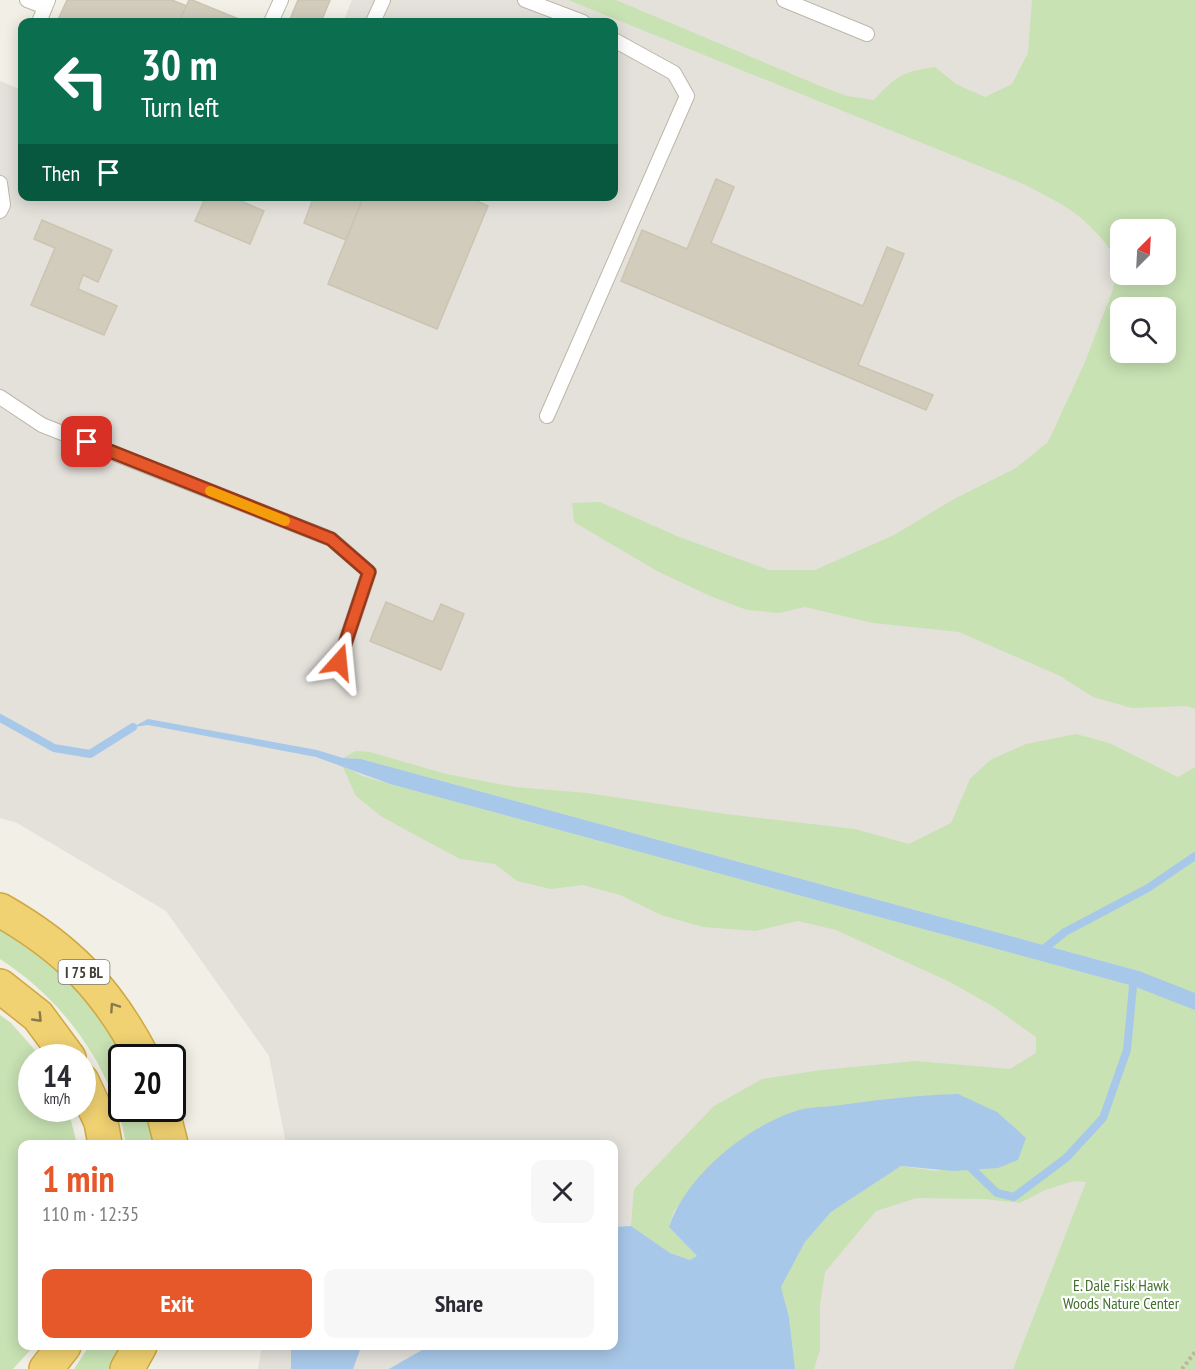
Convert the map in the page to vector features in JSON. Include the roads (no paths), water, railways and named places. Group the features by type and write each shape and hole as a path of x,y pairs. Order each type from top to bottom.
{"highway":[{"name":"I 75 BL","path":"0,910 56,946 83,972 110,1001 135,1044"},
{"path":"0,986 38,1016 59,1044"},
{"path":"96,1113 104,1140"},
{"path":"166,1122 170,1140"},
{"path":"46,1369 61,1350"},
{"path":"127,1369 138,1350"}],"lane":[{"path":"27,0 46,4 41,18"},
{"path":"273,18 281,0"},
{"path":"375,18 383,0"},
{"path":"525,0 550,17"},
{"path":"784,0 867,34"},
{"path":"548,416 687,96 674,73 618,42"},
{"path":"0,183 3,205 0,211"},
{"path":"0,397 42,425 331,539 369,572 339,662"}],"water":[{"path":"148,719 317,750 343,758 361,759 1139,971 1195,993 1195,1010 1133,986 390,784 316,757 148,725 133,727"},
{"path":"958,1094 997,1112 1026,1138 1018,1160 998,1168 953,1171 901,1166 831,1212 805,1242 781,1287 789,1317 795,1369 389,1369 422,1350 618,1350 618,1227 631,1226 670,1253 690,1260 697,1256 669,1227 677,1208 689,1190 719,1157 737,1142 774,1120 808,1108"},
{"path":"291,1350 360,1350 353,1369 291,1369"}],"waterway":[{"path":"0,718 54,748 90,754 133,727"},
{"path":"1046,947 1065,932 1148,888 1195,856"},
{"path":"967,1164 997,1193 1014,1197 1066,1158 1103,1118 1127,1050 1133,986"}],"park label":[{"name":"E. Dale Fisk Hawk Woods Nature Center","path":"1121,1294"}]}
